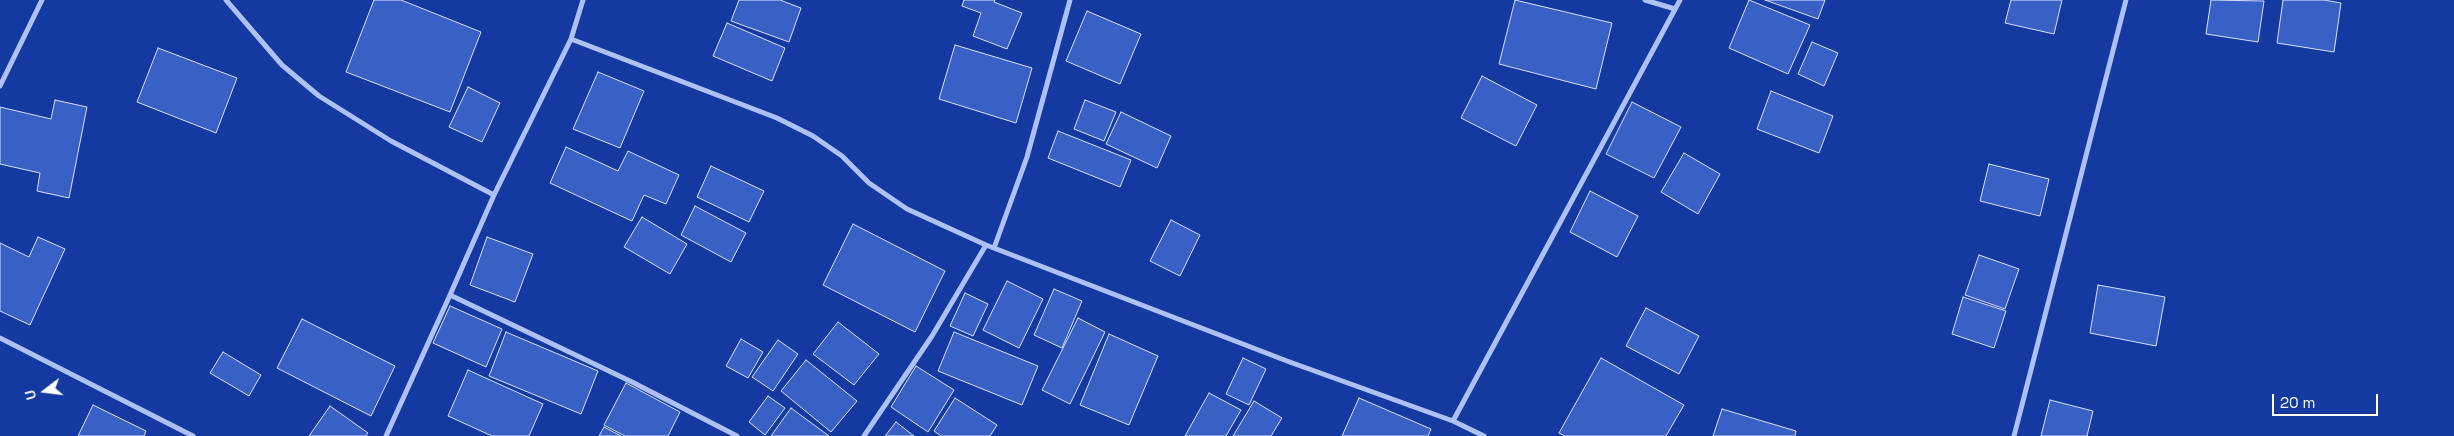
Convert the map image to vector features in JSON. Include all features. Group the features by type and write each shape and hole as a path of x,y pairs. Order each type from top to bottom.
{"street":[{"path":"0,86 42,0"},
{"path":"226,0 282,66 319,96 391,141 494,195"},
{"path":"386,436 494,195 571,39 583,0"},
{"path":"994,248 1027,157 1070,0"},
{"path":"1645,0 1675,9"},
{"path":"1453,421 1680,0"},
{"path":"2014,436 2126,0"},
{"path":"571,39 777,118 799,129 842,156 869,183 907,208 986,245 1453,421 1484,436"},
{"path":"864,436 932,336 986,245"},
{"path":"450,295 624,378 737,436"},
{"path":"0,338 194,436"}],"building":[{"path":"374,0 401,0 481,32 450,112 346,72"},
{"path":"739,0 780,0 801,8 789,42 731,21"},
{"path":"964,0 995,0 994,2 1022,13 1007,49 973,36 981,13 962,6"},
{"path":"1515,0 1612,23 1596,89 1499,64"},
{"path":"1749,0 1810,25 1788,74 1729,48"},
{"path":"1765,0 1825,0 1818,19"},
{"path":"2011,0 2062,0 2054,34 2005,23"},
{"path":"2211,0 2264,1 2258,42 2206,34"},
{"path":"2283,0 2324,0 2341,3 2334,52 2277,43"},
{"path":"1087,11 1141,34 1120,84 1066,61"},
{"path":"727,23 785,48 772,81 713,56"},
{"path":"1812,42 1838,53 1824,86 1798,74"},
{"path":"955,45 1032,68 1016,123 939,99"},
{"path":"158,48 237,78 216,133 137,102"},
{"path":"598,72 644,91 620,148 573,129"},
{"path":"1482,76 1537,105 1516,146 1461,118"},
{"path":"468,87 500,103 482,142 449,127"},
{"path":"1771,91 1833,116 1819,153 1757,129"},
{"path":"55,100 87,107 69,198 37,191 40,173 0,164 0,107 51,119"},
{"path":"1085,100 1116,112 1104,141 1074,129"},
{"path":"1632,102 1681,127 1654,178 1606,154"},
{"path":"1121,112 1171,136 1157,168 1106,144"},
{"path":"1058,131 1131,160 1120,187 1048,158"},
{"path":"566,147 618,171 628,151 679,175 666,204 644,195 632,221 550,183"},
{"path":"1684,153 1720,174 1698,214 1661,192"},
{"path":"1989,164 2049,179 2040,216 1980,201"},
{"path":"711,166 764,191 749,222 697,197"},
{"path":"1590,191 1638,216 1617,257 1570,232"},
{"path":"695,206 746,233 731,262 681,235"},
{"path":"642,217 687,244 670,274 624,247"},
{"path":"1171,220 1200,235 1180,276 1150,261"},
{"path":"853,224 945,271 915,332 823,285"},
{"path":"38,237 65,249 30,325 0,311 0,243 29,257"},
{"path":"487,237 533,254 515,302 470,285"},
{"path":"1979,255 2019,269 2005,309 1965,295"},
{"path":"1007,281 1043,299 1019,348 983,330"},
{"path":"2098,285 2165,297 2156,346 2090,333"},
{"path":"1054,289 1082,301 1062,348 1034,335"},
{"path":"965,293 988,304 973,336 950,326"},
{"path":"1963,297 2006,311 1994,348 1952,334"},
{"path":"450,306 502,329 486,367 433,343"},
{"path":"1646,308 1699,336 1679,374 1626,346"},
{"path":"1078,318 1105,332 1070,404 1042,390"},
{"path":"302,319 395,366 371,416 277,368"},
{"path":"838,322 879,354 854,385 813,354"},
{"path":"506,332 598,371 581,414 489,376"},
{"path":"954,332 1038,366 1022,405 938,371"},
{"path":"1109,334 1158,356 1129,425 1080,405"},
{"path":"741,339 763,352 748,378 726,366"},
{"path":"778,340 798,354 773,391 752,377"},
{"path":"223,352 261,375 249,396 210,373"},
{"path":"1243,358 1266,369 1249,405 1226,394"},
{"path":"1601,358 1684,405 1666,436 1565,436 1559,433"},
{"path":"806,360 857,401 831,432 781,391"},
{"path":"916,366 954,390 928,432 891,407"},
{"path":"468,370 543,404 529,436 492,436 448,416"},
{"path":"626,383 680,412 668,436 625,436 604,425"},
{"path":"1209,393 1241,410 1226,436 1185,436"},
{"path":"768,396 785,408 765,435 749,422"},
{"path":"955,398 997,425 990,436 941,436 934,431"},
{"path":"1359,398 1431,429 1428,436 1342,436"},
{"path":"2050,400 2093,411 2087,436 2041,436"},
{"path":"1254,401 1282,418 1271,436 1233,436"},
{"path":"93,405 146,431 144,436 78,436"},
{"path":"330,406 368,433 366,436 309,436"},
{"path":"791,408 829,436 771,436"},
{"path":"1722,409 1796,431 1795,436 1713,436"},
{"path":"896,422 914,436 885,436"},
{"path":"604,427 621,436 599,436"}]}
